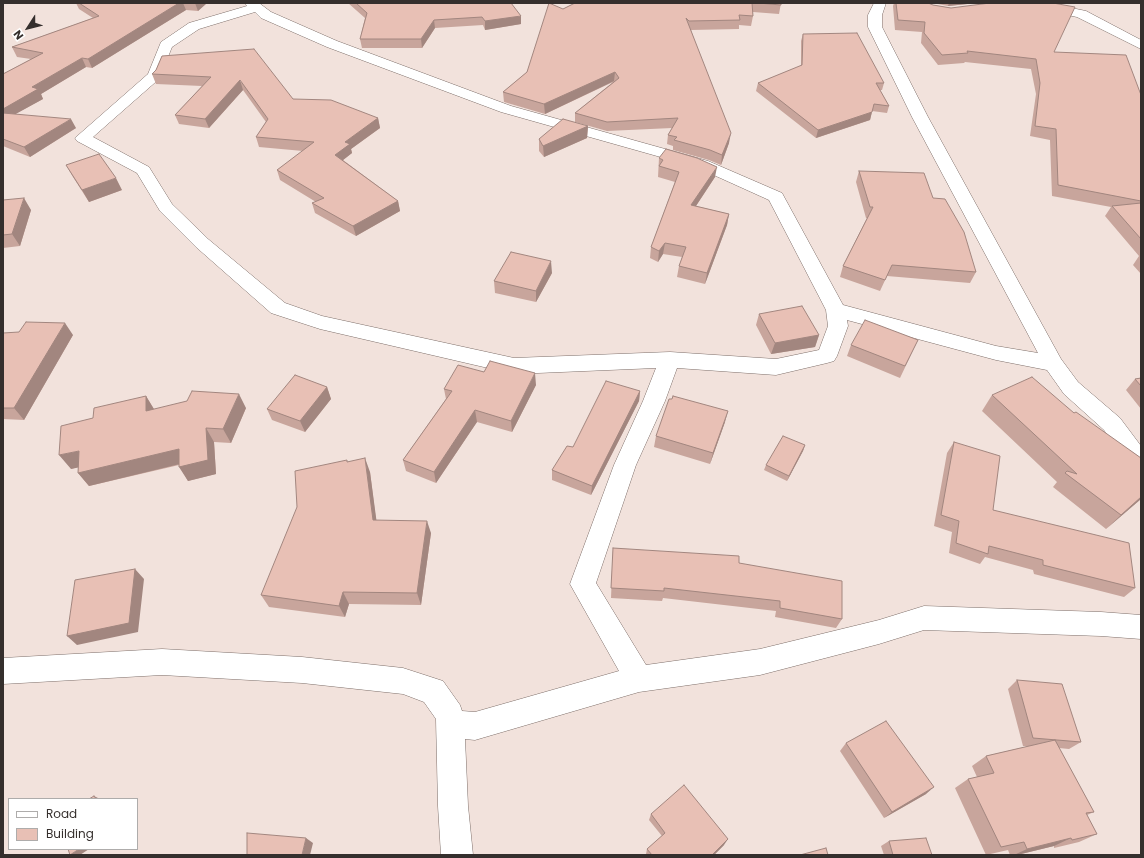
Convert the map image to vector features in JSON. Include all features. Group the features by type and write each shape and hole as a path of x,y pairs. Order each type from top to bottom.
{"street":[{"path":"880,3 875,15 875,27 923,124 1054,364 1071,388 1112,424 1141,463"},
{"path":"1032,4 1081,14 1141,45"},
{"path":"253,6 266,15 332,44 506,109 702,164 776,197 836,310 838,326 826,356 776,367 670,360 514,366 320,322 278,308 202,242 166,207 143,170 83,138 154,76 166,45 194,26 253,6"},
{"path":"836,310 996,353 1054,364"},
{"path":"639,679 583,584 625,465 654,401 670,360"},
{"path":"450,724 475,726 639,679 760,662 879,632 924,618 1101,624 1141,627"},
{"path":"3,671 162,662 302,670 403,681 433,691 450,715 453,806 457,855"}],"building":[{"path":"79,3 179,3 88,59 82,58 32,87 38,89 3,109 3,74 43,53 12,47 99,16"},
{"path":"356,3 511,3 521,16 485,21 482,17 434,20 421,39 360,39 367,13"},
{"path":"549,3 563,9 575,3 752,3 753,16 739,15 740,20 689,21 686,18 731,133 722,155 674,140 677,137 668,135 678,118 607,122 575,113 619,78 615,72 544,104 503,92 527,72"},
{"path":"758,3 781,3 781,5"},
{"path":"896,3 928,3 951,8 990,3 1053,3 1075,7 1054,52 1126,55 1141,95 1141,201 1058,185 1056,129 1035,126 1040,83 1036,59 967,51 968,53 942,55 924,33 925,22 898,20"},
{"path":"857,33 884,83 876,83 889,106 874,104 872,112 818,130 758,83 802,65 803,34"},
{"path":"254,49 293,99 331,100 378,118 345,142 350,144 335,155 398,201 353,226 312,203 324,198 277,170 314,142 256,137 268,119 240,80 205,119 175,115 211,77 152,74 156,70 162,56"},
{"path":"3,113 71,119 24,147 3,139"},
{"path":"563,119 588,126 543,146 539,139"},
{"path":"666,149 697,158 717,167 691,205 729,214 707,273 679,266 686,247 665,243 659,251 651,247 679,172 659,166 663,160 659,158"},
{"path":"99,154 116,178 82,190 66,165"},
{"path":"859,171 924,173 933,198 945,199 964,232 976,272 892,265 885,280 843,266 873,207 870,207"},
{"path":"24,198 12,234 3,235 3,200"},
{"path":"1141,203 1141,239 1112,206"},
{"path":"511,252 551,261 536,291 494,281"},
{"path":"802,306 819,335 775,343 759,314"},
{"path":"865,320 918,340 905,366 851,345"},
{"path":"26,322 65,323 14,408 3,408 3,333 19,332"},
{"path":"490,361 535,373 511,421 475,410 434,472 403,460 452,391 444,389 458,365 484,372"},
{"path":"295,375 327,387 300,421 267,409"},
{"path":"1032,377 1074,413 1076,412 1141,458 1141,497 1121,515 1065,473 1067,471 1077,474 992,395"},
{"path":"1141,378 1141,386 1135,379"},
{"path":"606,381 640,391 592,486 552,470 567,446 573,447"},
{"path":"192,391 239,394 223,429 206,428 208,460 179,467 179,449 78,473 79,451 59,455 61,426 93,418 94,408 146,396 146,411 187,401"},
{"path":"673,396 728,411 713,453 656,436 669,399 672,399"},
{"path":"783,436 805,445 789,476 766,465"},
{"path":"954,442 1000,456 993,510 1129,543 1135,588 1043,565 1043,560 989,546 988,554 956,543 959,521 941,515"},
{"path":"365,458 373,520 427,521 417,593 343,592 339,606 261,595 297,507 295,471 347,460 347,462"},
{"path":"613,548 739,556 739,563 842,581 842,619 780,608 780,601 664,588 664,591 611,588"},
{"path":"135,569 129,623 67,636 75,580"},
{"path":"1017,680 1062,684 1081,742 1033,738"},
{"path":"886,721 934,787 892,812 846,743"},
{"path":"1055,740 1094,812 1086,813 1097,834 1072,840 1071,838 1027,849 1024,842 1001,847 968,779 994,773 986,756"},
{"path":"684,785 728,839 712,855 652,855 647,849 665,833 651,814"},
{"path":"247,833 306,838 302,855 247,855"},
{"path":"926,838 932,855 893,855 889,841"},
{"path":"826,848 828,855 800,855"},
{"path":"68,850 78,850 70,855"}]}
